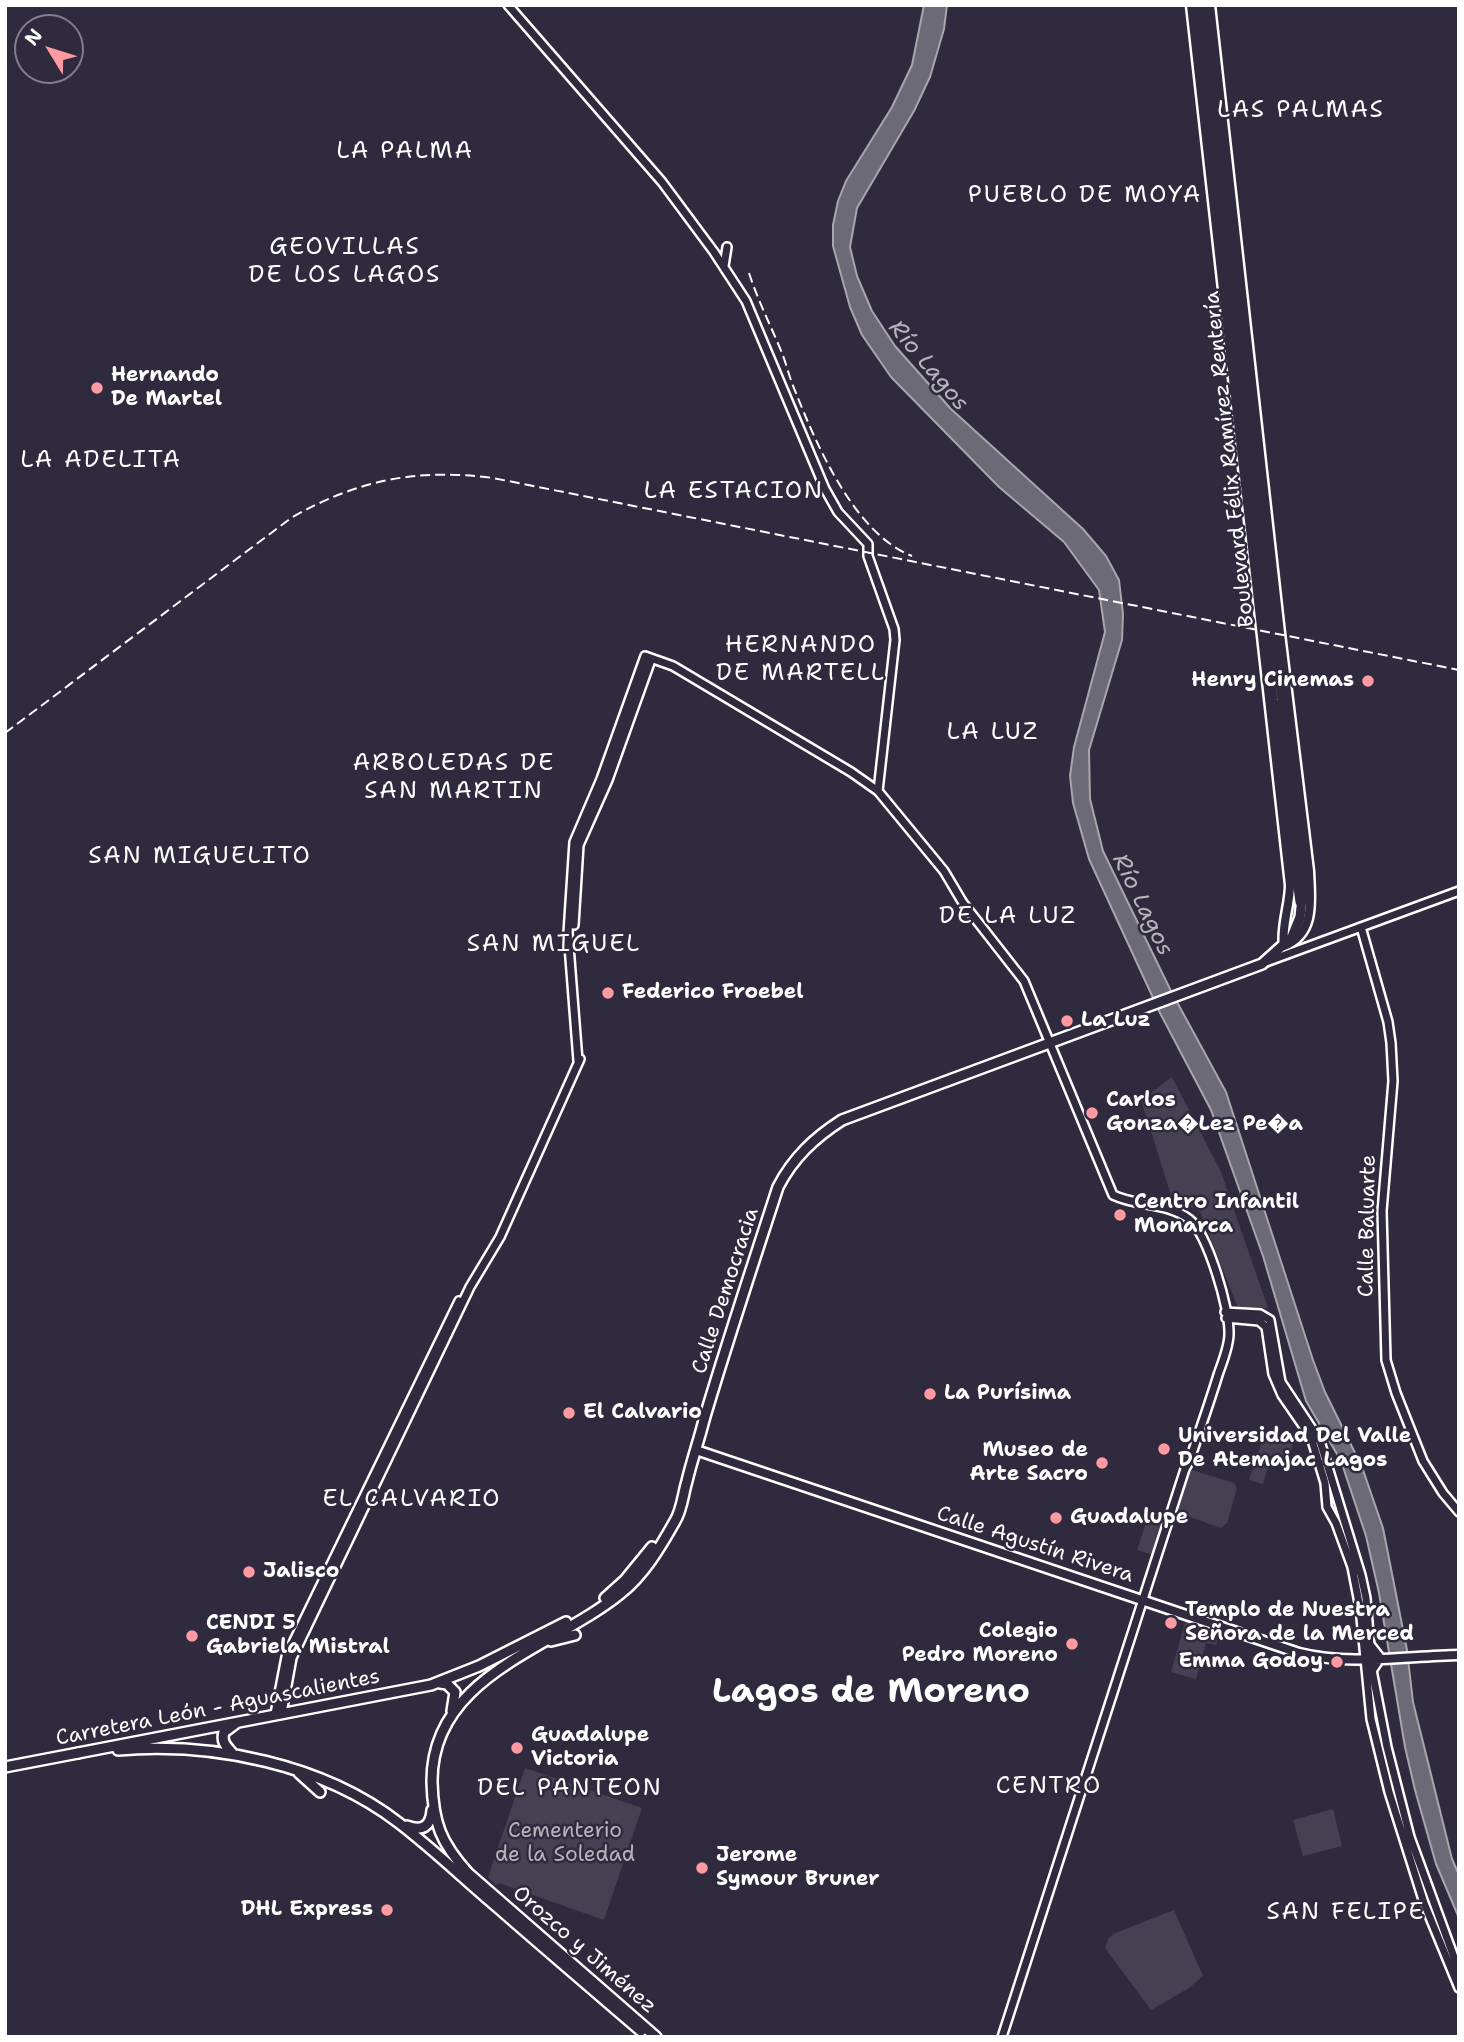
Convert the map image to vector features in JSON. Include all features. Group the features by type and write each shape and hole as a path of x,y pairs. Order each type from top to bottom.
{"main road":[{"path":"1191,5 1290,885 1286,925 1282,935 1284,946"},
{"name":"Boulevard Félix Ramírez Rentería","path":"1197,5 1273,700 1301,907"},
{"path":"1207,5 1309,871 1311,908 1302,934 1293,943"},
{"name":"Boulevard Félix Ramírez Rentería","path":"1051,1043 1262,964 1284,946 1293,943 1301,907 1303,888 1294,793 1273,629 1207,5"},
{"path":"1255,583 1262,591"},
{"path":"1267,690 1273,700"},
{"path":"1286,850 1293,858"},
{"name":"Calle Democracia","path":"526,1651 572,1630 622,1592 646,1565 677,1518 687,1477 778,1187 796,1158 825,1130 842,1120 1051,1043"},
{"name":"Calle Agustín Rivera","path":"696,1450 1298,1653 1322,1659 1348,1661 1459,1655"},
{"name":"Calle Democracia","path":"438,1683 549,1631 602,1601 649,1552 664,1528 687,1477"},
{"path":"448,1719 477,1686 549,1631 572,1630"},
{"path":"1369,1644 1374,1659 1372,1670"},
{"path":"399,1823 416,1829 425,1827 432,1819 432,1772 435,1754 454,1706 455,1692 447,1684 438,1683"},
{"name":"Carretera León - Aguascalientes","path":"5,1767 438,1683"},
{"path":"233,1754 222,1738 228,1727 240,1721"},
{"path":"78,1753 137,1748 233,1754 295,1770 353,1794 399,1823 454,1864"},
{"path":"295,1770 320,1792"},
{"path":"433,1798 440,1834 454,1864"},
{"name":"Orozco y Jiménez","path":"454,1864 647,2037"},
{"name":"Orozco y Jiménez","path":"454,1864 656,2037"}],"street":[{"path":"508,5 662,182 724,267 746,300 825,489 838,512 868,544 868,556 894,629 894,658 878,791"},
{"path":"724,267 727,247"},
{"path":"278,1714 292,1658 465,1297 500,1237 579,1061 568,933 573,842 601,779 648,658 673,666 851,772 878,791 939,866 963,904 1024,981 1113,1195 1126,1201 1170,1208 1190,1220 1202,1233 1215,1269 1229,1335 1002,2037"},
{"path":"932,872 939,866"},
{"path":"1262,964 1293,943 1361,927 1459,891"},
{"path":"1286,925 1293,943"},
{"name":"Calle Baluarte","path":"1361,927 1388,1022 1391,1042 1393,1081 1382,1211 1386,1360 1395,1393 1423,1461 1443,1493 1459,1512"},
{"path":"278,1714 286,1657 449,1317 463,1293 470,1287"},
{"path":"1226,1315 1260,1314 1270,1320 1281,1381 1320,1441 1366,1598 1369,1644"},
{"path":"1226,1315 1259,1321 1266,1327 1273,1374 1282,1395 1311,1437 1325,1483 1327,1507 1336,1522 1352,1567 1374,1659 1371,1719 1389,1792 1424,1903 1459,1988"},
{"path":"1327,1507 1331,1500 1338,1505"},
{"path":"1372,1670 1387,1747 1410,1837 1459,1971"}],"green space":[{"path":"1172,1077 1221,1172 1268,1308 1238,1308 1200,1212 1171,1195 1141,1100"},
{"path":"1264,1435 1293,1444 1286,1466 1270,1461 1263,1484 1249,1480"},
{"path":"1192,1470 1234,1483 1237,1488 1227,1523 1221,1528 1179,1513 1175,1509 1187,1472"},
{"path":"1149,1514 1164,1520 1153,1555 1137,1550"},
{"path":"1186,1619 1220,1630 1216,1645 1206,1643 1196,1679 1171,1672"},
{"name":"Cementerio de la Soledad","path":"525,1768 642,1808 604,1920 499,1883 496,1885 488,1877"},
{"path":"1333,1809 1342,1846 1303,1856 1293,1820"},
{"path":"1174,1910 1203,1976 1189,1988 1151,2010 1105,1948 1113,1934"}],"shaded area":[{"path":"924,5 947,5 944,29 930,77 914,111 857,208 850,247 857,276 872,311 895,346 951,409 1083,529 1106,556 1119,580 1123,614 1122,640 1089,750 1090,799 1103,851 1171,991 1226,1092 1313,1360 1325,1392 1362,1467 1383,1528 1407,1650 1413,1702 1452,1859 1459,1875 1459,1918 1436,1864 1415,1790 1405,1747 1379,1593 1366,1536 1341,1461 1306,1401 1263,1256 1211,1110 1160,1013 1089,859 1073,803 1070,776 1074,747 1105,632 1099,590 1064,542 999,487 891,377 862,335 850,307 833,246 833,225 838,201 846,181 892,107 912,65"}],"railway":[{"path":"749,273 815,438 840,486 873,529 892,545 912,556"},
{"path":"5,733 291,518 340,494 388,480 413,476 465,475 493,478 1459,670"}],"place":[{"name":"Hernando De Martel","path":"97,388"},
{"name":"Henry Cinemas","path":"1368,681"},
{"name":"Federico Froebel","path":"608,993"},
{"name":"La Luz","path":"1067,1021"},
{"name":"Carlos Gonza�Lez Pe�a","path":"1092,1113"},
{"name":"Centro Infantil Monarca","path":"1120,1215"},
{"name":"La Purísima","path":"930,1394"},
{"name":"El Calvario","path":"569,1413"},
{"name":"Universidad Del Valle De Atemajac Lagos","path":"1164,1449"},
{"name":"Museo de Arte Sacro","path":"1102,1463"},
{"name":"Guadalupe","path":"1056,1518"},
{"name":"Jalisco","path":"249,1572"},
{"name":"Templo de Nuestra Señora de la Merced","path":"1171,1623"},
{"name":"CENDI 5 Gabriela Mistral","path":"192,1636"},
{"name":"Colegio Pedro Moreno","path":"1072,1644"},
{"name":"Emma Godoy","path":"1337,1662"},
{"name":"Guadalupe Victoria","path":"517,1748"},
{"name":"Jerome Symour Bruner","path":"702,1868"},
{"name":"DHL Express","path":"387,1910"}],"district":[{"name":"LAS PALMAS","path":"1301,111"},
{"name":"LA PALMA","path":"405,152"},
{"name":"PUEBLO DE MOYA","path":"1085,196"},
{"name":"GEOVILLAS DE LOS LAGOS","path":"345,262"},
{"name":"LA ADELITA","path":"101,461"},
{"name":"LA ESTACION","path":"734,492"},
{"name":"HERNANDO DE MARTELL","path":"801,660"},
{"name":"LA LUZ","path":"993,733"},
{"name":"ARBOLEDAS DE SAN MARTIN","path":"454,778"},
{"name":"SAN MIGUELITO","path":"200,857"},
{"name":"DE LA LUZ","path":"1008,917"},
{"name":"SAN MIGUEL","path":"554,945"},
{"name":"EL CALVARIO","path":"412,1500"},
{"name":"Lagos de Moreno","path":"871,1693"},
{"name":"CENTRO","path":"1049,1787"},
{"name":"DEL PANTEON","path":"570,1789"},
{"name":"SAN FELIPE","path":"1346,1913"}],"water label":[{"name":"Río Lagos","path":"928,366"},
{"name":"Río Lagos","path":"1142,905"}]}
